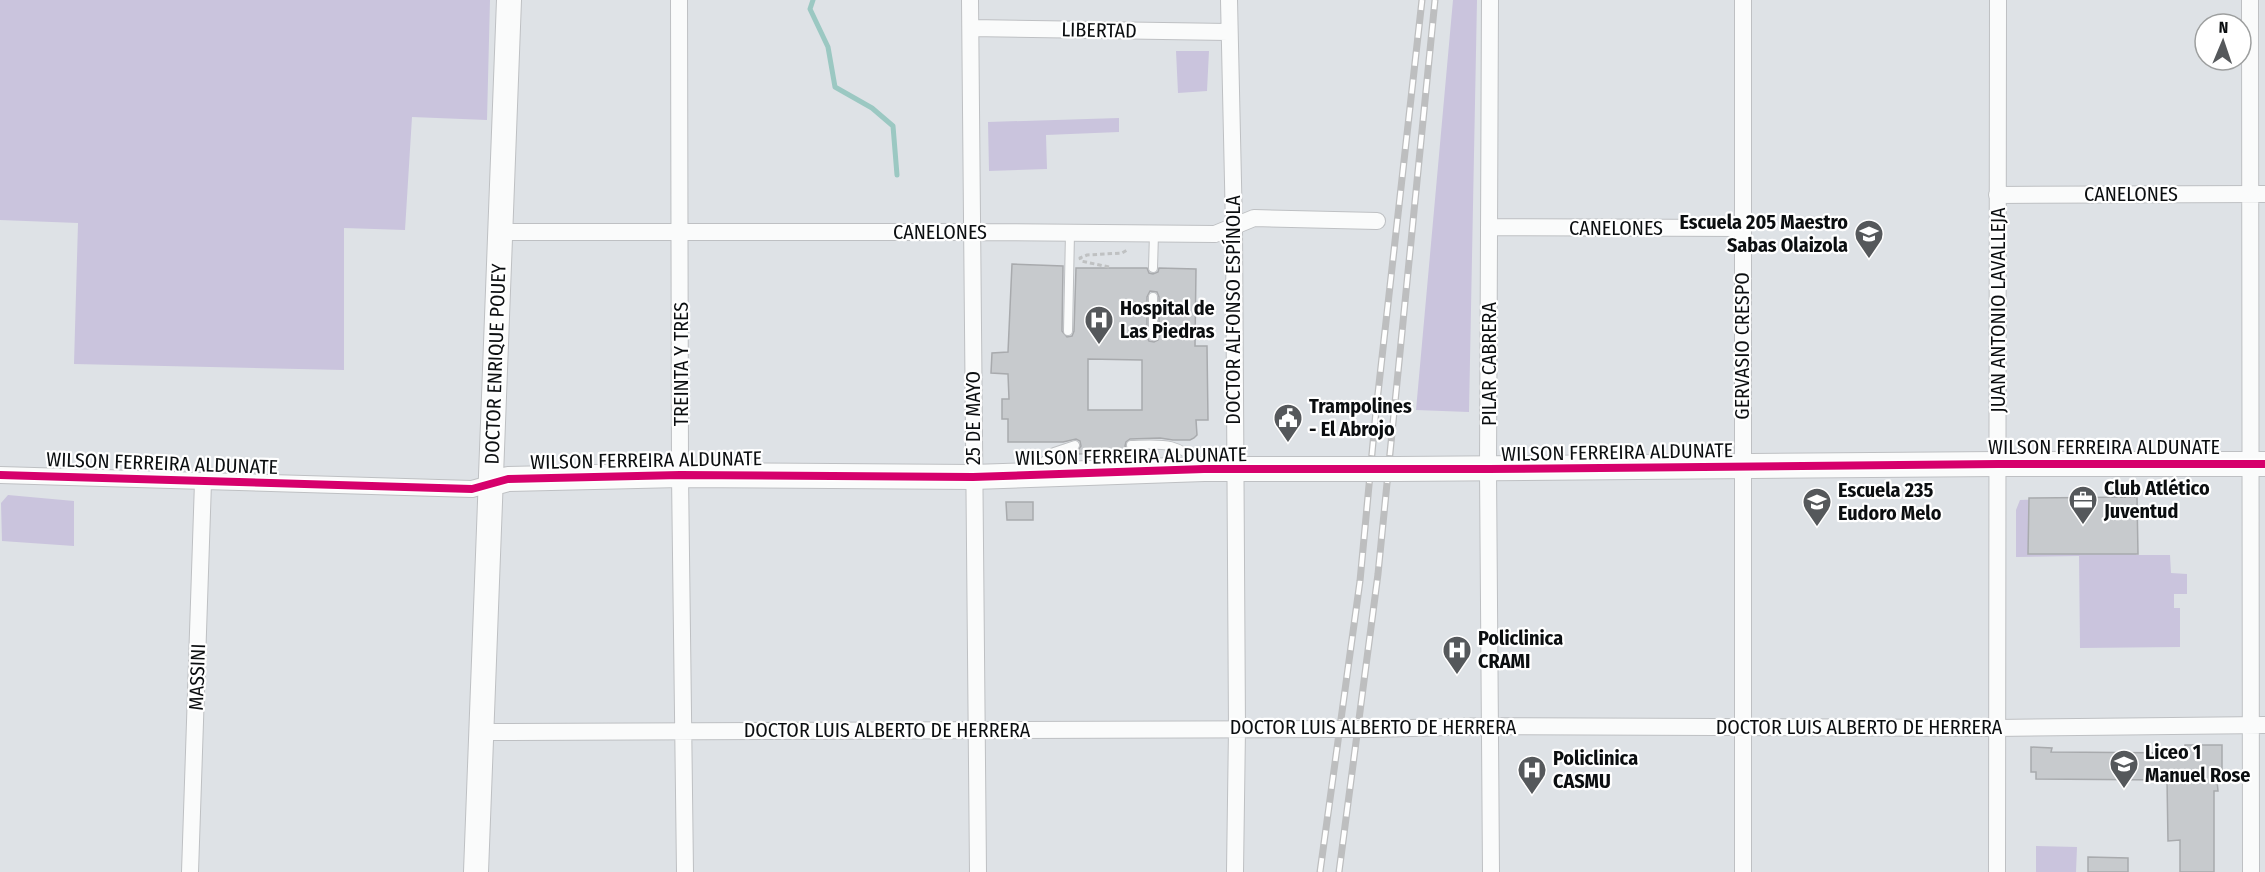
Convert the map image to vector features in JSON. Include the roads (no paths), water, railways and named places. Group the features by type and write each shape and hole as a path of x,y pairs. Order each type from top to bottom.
{"street":[{"name":"DOCTOR ENRIQUE POUEY","path":"476,872 509,0"},
{"name":"TREINTA Y TRES","path":"679,0 682,731 686,872"},
{"name":"25 DE MAYO","path":"970,0 978,872"},
{"name":"DOCTOR ALFONSO ESPÍNOLA","path":"1229,0 1234,227 1238,729 1235,872"},
{"name":"PILAR CABRERA","path":"1490,0 1488,470 1491,872"},
{"name":"GERVASIO CRESPO","path":"1743,0 1743,872"},
{"name":"JUAN ANTONIO LAVALLEJA","path":"1997,872 1998,0"},
{"path":"2250,0 2257,194 2258,464 2258,725 2251,872"},
{"name":"LIBERTAD","path":"971,28 1228,32"},
{"name":"CANELONES","path":"1997,195 2257,194"},
{"name":"CANELONES","path":"500,232 1215,234 1254,218 1377,221"},
{"name":"CANELONES","path":"1489,228 1743,228"},
{"name":"WILSON FERREIRA ALDUNATE","path":"0,475 472,489 508,479 680,475 973,477 1204,469 1488,470 1998,464 2258,464"},
{"name":"MASSINI","path":"190,872 203,482"},
{"name":"DOCTOR LUIS ALBERTO DE HERRERA","path":"481,732 1372,729 1491,726 1996,728 2258,725"}],"lane":[{"path":"1068,332 1070,233"},
{"path":"1154,234 1154,268"},
{"path":"1153,297 1153,336"},
{"path":"1029,476 1054,452 1075,444"},
{"path":"1131,444 1174,446 1188,452 1204,469"}],"waterway":[{"path":"813,0 810,9 828,47 835,87 872,108 893,126 897,175"}],"railway":[{"path":"1320,872 1360,581 1376,411 1422,0"},
{"path":"1339,872 1378,574 1435,0"}],"place":[{"name":"Escuela 205 Maestro Sabas Olaizola","path":"1869,260"},
{"name":"Hospital de Las Piedras","path":"1099,346"},
{"name":"Trampolines - El Abrojo","path":"1288,444"},
{"name":"Club Atlético Juventud","path":"2083,526"},
{"name":"Escuela 235 Eudoro Melo","path":"1817,528"},
{"name":"Policlinica CRAMI","path":"1457,676"},
{"name":"Liceo 1 Manuel Rose","path":"2124,790"},
{"name":"Policlinica CASMU","path":"1532,796"}]}
